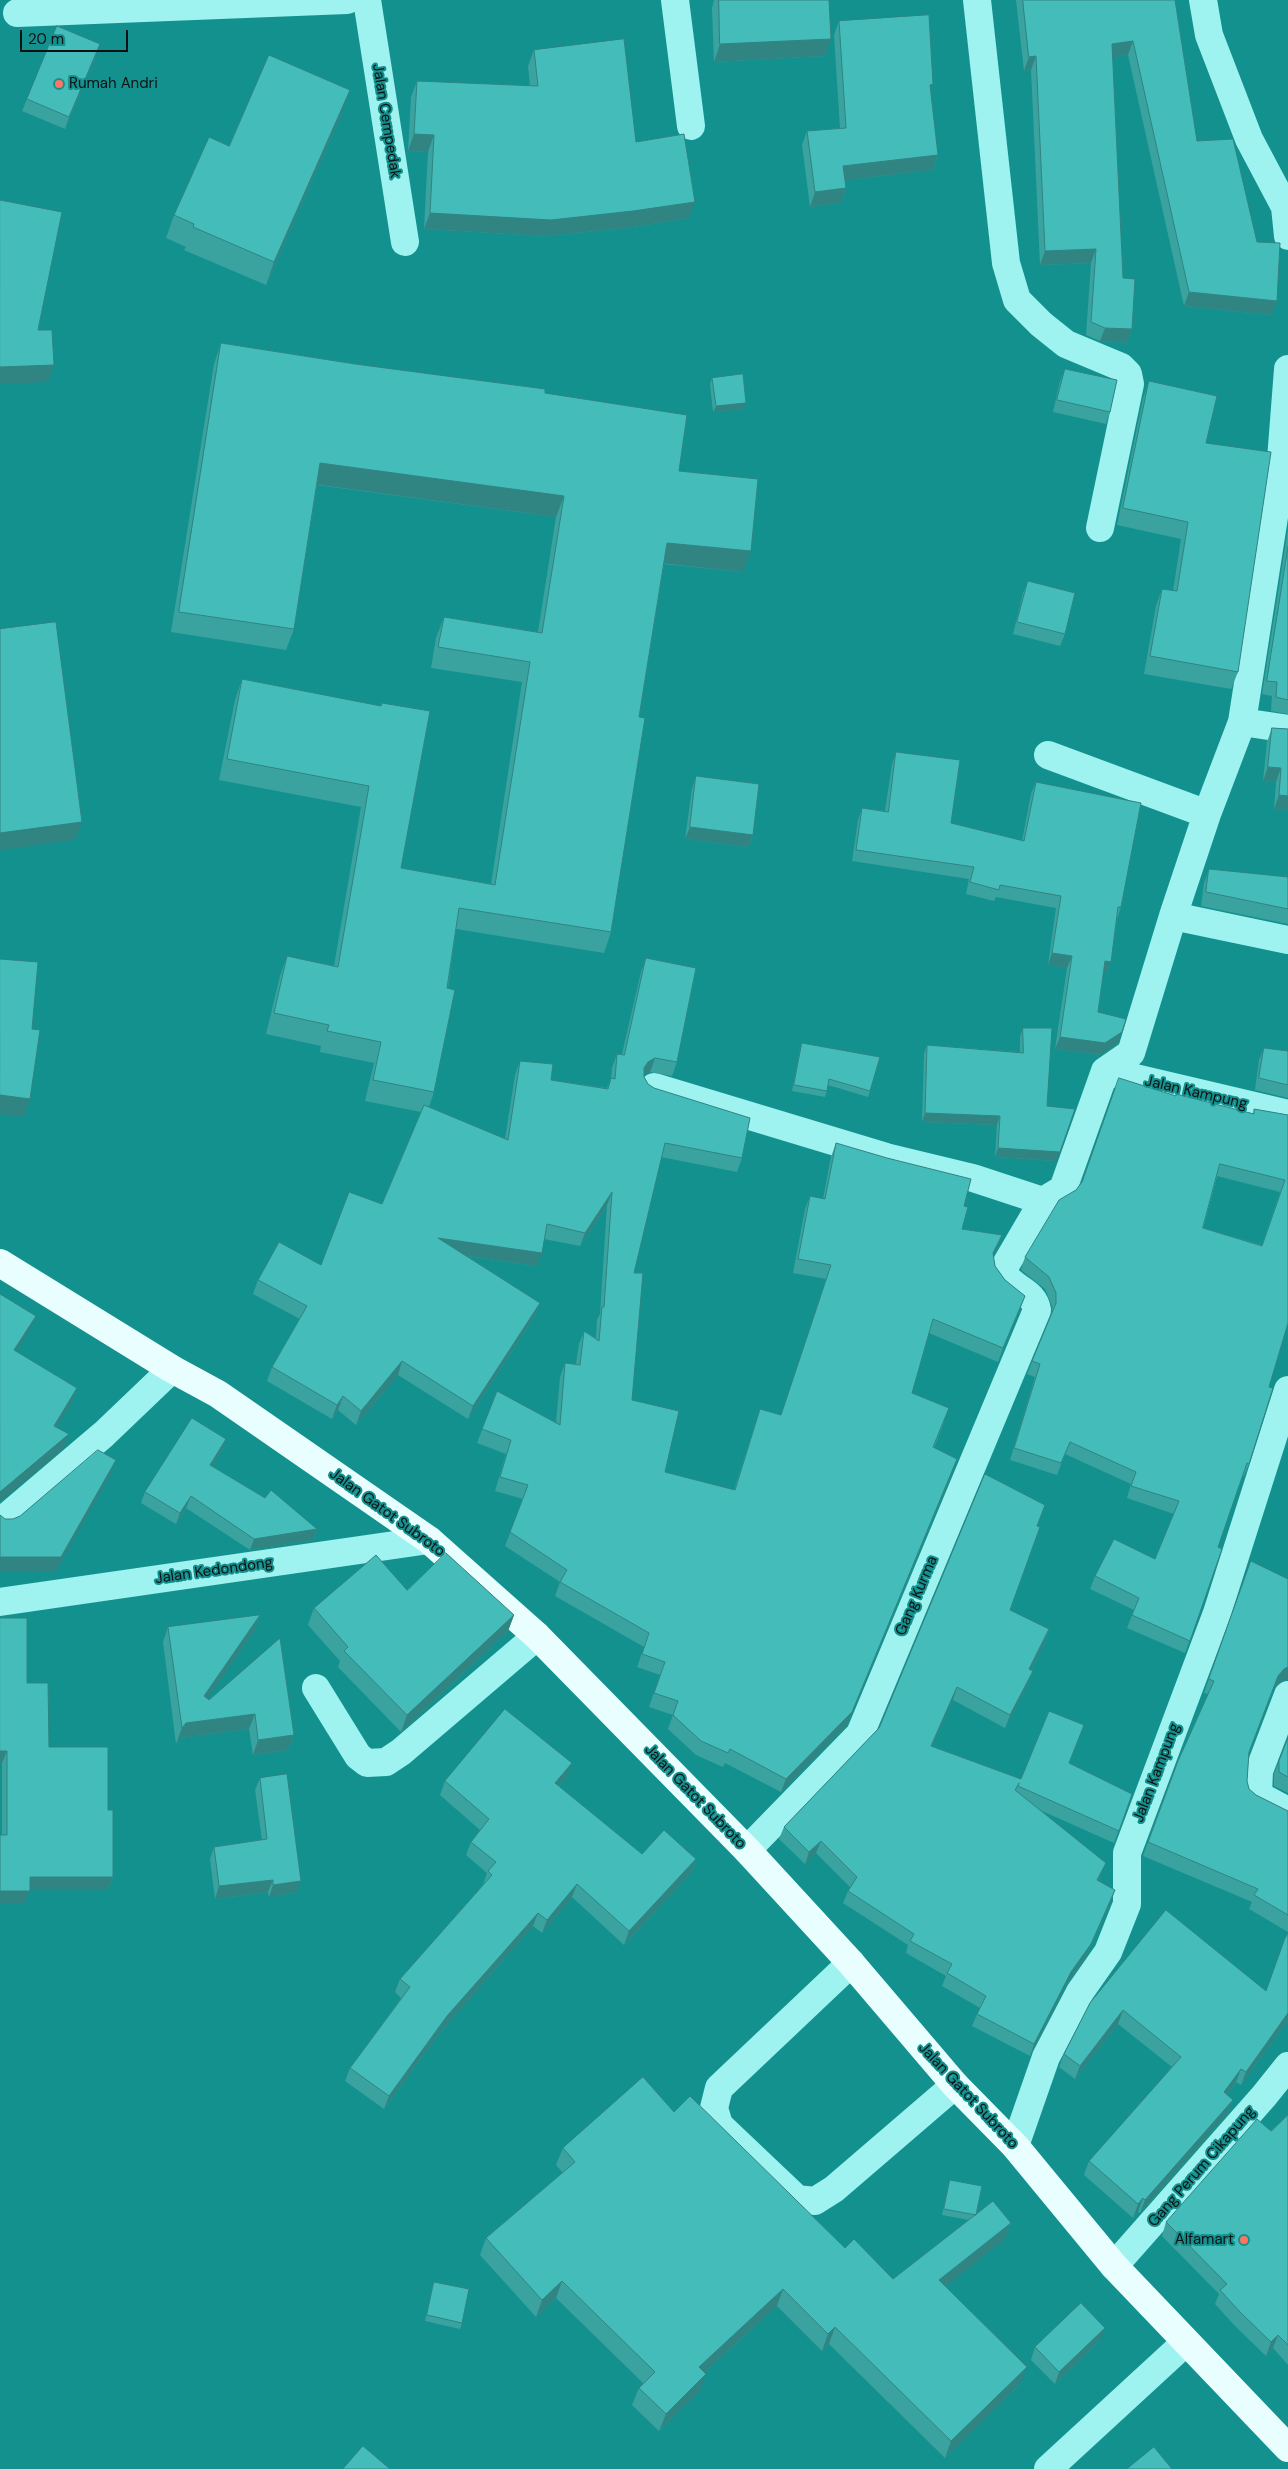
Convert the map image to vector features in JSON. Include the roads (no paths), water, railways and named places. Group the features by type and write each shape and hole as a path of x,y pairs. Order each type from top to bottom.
{"main road":[{"name":"Jalan Gatot Subroto","path":"0,1263 172,1369 218,1394 429,1540 537,1636 747,1850 850,1963 955,2085 1015,2146 1114,2266 1288,2448"}],"street":[{"path":"17,13 347,0"},
{"name":"Jalan Cempedak","path":"367,0 405,242"},
{"path":"675,0 691,126"},
{"path":"977,0 1006,263 1017,300 1041,324 1066,344 1121,367 1128,374 1130,384 1100,528"},
{"path":"1204,0 1209,35 1249,139 1285,207 1288,236"},
{"path":"654,1087 886,1157 973,1178 1044,1201 1063,1189 1104,1071 1131,1053 1207,814 1242,722 1280,485 1288,369"},
{"path":"1242,722 1288,729"},
{"path":"1048,755 1207,814"},
{"path":"1173,916 1288,940"},
{"name":"Jalan Kampung","path":"1104,1071 1288,1114"},
{"name":"Gang Kurma","path":"747,1850 860,1734 1038,1310 1033,1297 1006,1278 1003,1272 1044,1201"},
{"path":"5,1518 104,1434 172,1369"},
{"name":"Jalan Kampung","path":"1015,2146 1046,2057 1080,1992 1108,1952 1127,1904 1127,1853 1217,1613 1288,1390"},
{"name":"Jalan Kedondong","path":"0,1602 429,1540"},
{"path":"316,1688 358,1756 367,1763 386,1762 401,1752 537,1636"},
{"path":"1288,1695 1259,1771 1258,1795 1288,1812"},
{"path":"850,1963 719,2088 714,2108 719,2125 797,2199 815,2201 834,2189 955,2085"},
{"name":"Gang Perum Cikapung","path":"1114,2266 1264,2096 1288,2066"},
{"path":"1048,2469 1186,2342"}],"place":[{"name":"Rumah Andri","path":"59,84"},
{"name":"Alfamart","path":"1244,2240"}]}
